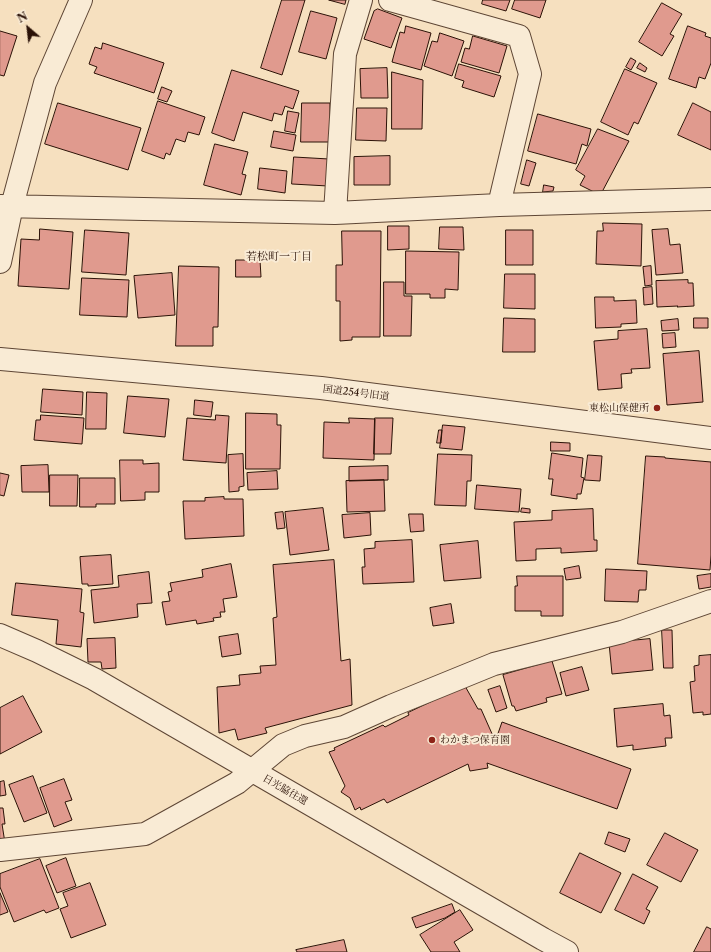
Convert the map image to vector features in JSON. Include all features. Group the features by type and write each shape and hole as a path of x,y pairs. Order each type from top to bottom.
{"street":[{"path":"0,262 6,206 45,83 81,0"},
{"path":"335,213 346,54 361,0"},
{"path":"390,0 519,36 530,74 499,205"},
{"path":"6,206 335,213 499,205 711,199"},
{"name":"国道254号旧道","path":"0,359 321,388 711,438"},
{"path":"0,850 145,834 237,783 283,745 305,736 344,727 494,664 622,632 711,601"},
{"name":"日光脇往還","path":"0,635 94,679 253,771 536,946 567,952"}],"building":[{"path":"282,0 305,0 282,75 261,68"},
{"path":"329,0 346,0 345,4"},
{"path":"483,0 510,0 506,11 482,4"},
{"path":"515,0 546,0 540,18 512,9"},
{"path":"662,3 682,14 670,34 674,36 662,56 639,42"},
{"path":"378,9 402,18 391,48 364,39 374,11"},
{"path":"311,11 337,18 326,59 299,52"},
{"path":"406,26 431,33 421,70 392,62 400,32 404,33"},
{"path":"688,26 706,33 705,36 711,38 711,63 705,79 699,77 696,88 669,79"},
{"path":"0,31 17,36 4,76 0,75"},
{"path":"440,33 464,41 452,76 424,66 432,41 437,42"},
{"path":"473,36 507,46 499,73 461,62 465,48 469,49"},
{"path":"103,43 164,63 154,93 94,73 97,67 89,64 95,47 101,49"},
{"path":"631,58 636,61 631,70 626,67"},
{"path":"640,63 647,68 645,72 637,68"},
{"path":"459,64 501,76 494,97 462,87 464,81 455,78"},
{"path":"387,68 388,98 361,98 360,69"},
{"path":"625,69 657,83 638,124 634,122 628,135 601,122"},
{"path":"232,70 299,91 293,109 285,106 282,115 274,113 272,121 243,112 234,141 212,133"},
{"path":"392,72 423,80 422,129 392,129"},
{"path":"162,87 172,91 167,102 158,99"},
{"path":"158,101 205,117 199,135 188,132 185,142 176,139 170,155 166,153 164,159 142,151"},
{"path":"58,103 141,128 128,170 45,144"},
{"path":"302,103 330,103 330,142 301,142"},
{"path":"693,103 711,112 711,150 678,135"},
{"path":"357,108 387,108 386,141 356,140"},
{"path":"288,111 299,113 295,133 285,131"},
{"path":"538,114 591,129 587,146 582,144 576,164 528,151"},
{"path":"598,129 629,141 602,192 594,192 580,185 585,176 576,170"},
{"path":"274,131 296,135 293,151 271,147"},
{"path":"215,144 248,152 242,174 246,175 241,195 204,185"},
{"path":"390,156 390,185 354,185 354,157"},
{"path":"294,157 329,159 328,186 292,184"},
{"path":"527,160 536,163 529,186 521,184"},
{"path":"260,168 287,171 285,193 258,189"},
{"path":"544,185 554,187 553,191 543,192"},
{"path":"603,223 642,224 641,266 596,264 597,231 603,231"},
{"path":"388,226 409,226 409,249 388,250"},
{"path":"440,227 463,227 464,250 439,249"},
{"path":"40,229 73,232 69,289 18,286 21,239 39,240"},
{"path":"668,229 670,245 680,244 683,273 656,275 652,230"},
{"path":"85,230 129,233 126,275 82,272"},
{"path":"506,230 533,230 533,265 506,265"},
{"path":"342,231 381,231 380,337 352,337 352,340 340,341 340,301 336,301 336,265 342,265"},
{"path":"406,251 459,252 458,290 445,289 445,298 430,298 430,294 406,294"},
{"path":"236,260 260,260 261,277 236,277"},
{"path":"179,266 219,267 218,327 213,327 213,346 176,346"},
{"path":"651,266 652,285 645,286 643,267"},
{"path":"172,273 175,315 138,318 134,276"},
{"path":"505,274 535,274 535,309 504,308"},
{"path":"82,278 129,280 127,317 80,315"},
{"path":"688,280 688,283 693,283 694,306 657,307 656,281"},
{"path":"384,282 404,282 404,296 412,296 411,336 384,336"},
{"path":"652,287 653,304 644,305 643,288"},
{"path":"595,297 614,297 614,301 636,300 637,323 621,324 621,327 596,328"},
{"path":"504,318 535,319 535,352 503,352"},
{"path":"694,318 708,318 708,328 694,328"},
{"path":"678,319 679,330 662,331 661,321"},
{"path":"647,329 650,368 631,369 632,373 621,374 622,388 598,390 594,341 618,339 618,331"},
{"path":"675,333 676,347 663,348 662,334"},
{"path":"699,351 703,402 667,405 663,354"},
{"path":"43,389 83,392 82,415 41,412"},
{"path":"87,392 107,393 106,429 86,429"},
{"path":"128,396 169,399 165,437 124,433"},
{"path":"195,400 213,402 211,417 194,415"},
{"path":"246,413 277,414 277,425 281,425 280,469 246,469"},
{"path":"41,415 84,418 82,444 34,440 36,420 40,420"},
{"path":"216,415 229,416 226,463 183,460 187,418 215,420"},
{"path":"349,418 375,419 374,460 323,458 324,422 349,423"},
{"path":"375,418 393,418 391,454 374,454"},
{"path":"443,425 465,427 462,450 440,448"},
{"path":"439,430 442,430 441,443 437,443"},
{"path":"551,442 570,443 570,451 551,451"},
{"path":"552,453 583,458 581,477 584,478 581,494 577,494 577,499 551,495 553,479 549,479"},
{"path":"243,454 244,486 239,487 239,491 229,492 228,455"},
{"path":"438,454 472,455 471,481 467,481 466,506 435,505"},
{"path":"588,455 602,456 600,481 585,480"},
{"path":"646,456 711,462 710,570 638,564"},
{"path":"120,460 143,460 143,464 159,463 159,492 145,492 145,500 121,501"},
{"path":"48,465 49,492 22,492 21,466"},
{"path":"388,466 388,480 349,481 349,467"},
{"path":"277,471 278,489 248,490 247,473"},
{"path":"0,473 9,475 4,496 0,495"},
{"path":"50,475 78,475 77,506 50,506"},
{"path":"80,478 115,478 115,504 96,504 96,507 80,507"},
{"path":"384,480 385,511 347,512 346,481"},
{"path":"477,485 521,489 519,512 475,509"},
{"path":"224,497 224,499 243,499 244,536 185,539 183,501 205,501 205,498"},
{"path":"323,508 329,550 290,555 285,512"},
{"path":"522,508 530,509 530,513 521,512"},
{"path":"593,509 594,540 597,540 597,551 561,553 561,548 536,549 536,560 516,561 514,522 552,520 552,511"},
{"path":"283,512 285,528 277,529 275,513"},
{"path":"370,513 371,535 344,538 342,515"},
{"path":"409,514 423,514 424,531 411,532"},
{"path":"412,540 414,582 363,584 362,567 365,567 364,549 375,548 375,542"},
{"path":"478,541 481,578 444,581 440,545"},
{"path":"111,555 113,584 88,586 88,584 82,584 80,557"},
{"path":"334,560 341,661 350,659 352,705 265,728 267,733 238,740 235,729 219,733 217,687 240,685 239,675 261,673 260,666 276,665 273,618 277,617 273,565"},
{"path":"231,564 237,597 223,599 225,612 220,612 221,617 213,618 214,621 197,624 196,620 166,625 162,602 170,601 168,592 172,591 170,583 203,577 202,570"},
{"path":"579,566 581,578 566,580 564,569"},
{"path":"606,569 647,571 646,590 639,590 638,602 605,601"},
{"path":"149,572 152,603 137,604 138,617 94,623 91,590 119,587 118,576"},
{"path":"711,574 711,587 699,589 697,576"},
{"path":"517,576 563,576 563,616 541,616 541,611 515,611 515,586 517,586"},
{"path":"16,583 82,589 80,612 84,613 81,647 56,644 58,620 12,615"},
{"path":"451,604 454,623 433,626 430,608"},
{"path":"662,630 672,630 673,668 664,668"},
{"path":"238,634 241,654 222,657 219,637"},
{"path":"115,638 116,668 102,669 101,662 88,662 87,639"},
{"path":"650,639 653,670 612,674 609,643"},
{"path":"711,655 711,714 703,715 703,712 693,713 690,682 695,681 694,666 699,665 699,656"},
{"path":"552,661 562,694 546,698 547,702 516,711 514,706 512,706 503,675"},
{"path":"582,667 589,690 566,696 560,673"},
{"path":"465,686 478,709 481,709 493,736 490,738 494,745 502,722 631,769 617,809 487,763 488,768 470,771 468,764 387,803 384,799 361,810 360,807 355,810 350,798 341,792 345,786 329,752 335,750 334,748 383,725 385,727 409,715 408,713"},
{"path":"500,686 507,708 496,712 488,690"},
{"path":"23,696 42,732 0,754 0,708"},
{"path":"663,704 664,716 670,715 672,738 665,738 666,746 633,750 633,745 617,747 614,709"},
{"path":"33,776 47,813 24,822 9,785"},
{"path":"64,779 72,800 65,802 72,820 54,827 40,788"},
{"path":"4,781 6,795 0,796 0,782"},
{"path":"0,808 3,808 5,824 2,824 5,843 0,844"},
{"path":"609,832 630,839 625,852 605,844"},
{"path":"665,833 698,850 681,882 647,865"},
{"path":"580,853 621,873 601,913 560,893"},
{"path":"66,858 76,886 57,893 46,866"},
{"path":"40,859 59,908 46,913 44,910 14,922 0,887 0,874"},
{"path":"633,874 658,887 646,909 650,911 644,924 615,910"},
{"path":"90,883 106,925 71,938 60,909 68,906 63,893"},
{"path":"0,893 8,912 0,915"},
{"path":"452,904 455,912 445,918 416,928 412,918"},
{"path":"460,910 473,930 454,942 460,952 431,952 420,935"},
{"path":"707,927 711,929 711,952 694,952"},
{"path":"344,940 347,952 297,952 296,950"}],"place":[{"name":"東松山保健所","path":"657,408"},
{"name":"わかまつ保育園","path":"432,740"}],"district":[{"name":"若松町一丁目","path":"279,257"}]}
